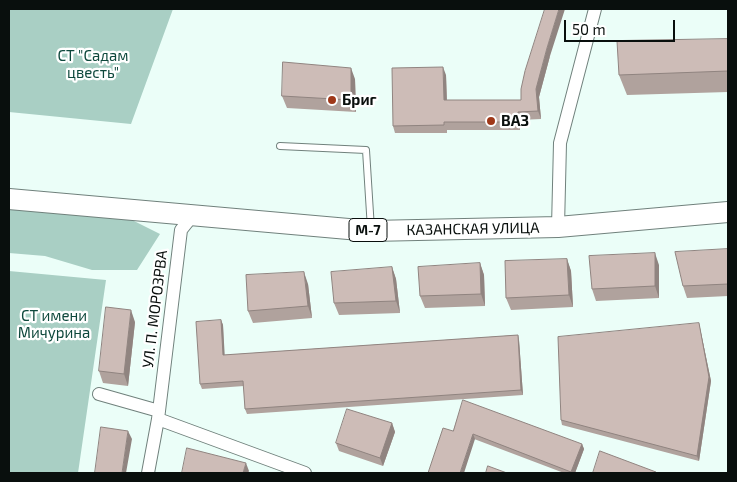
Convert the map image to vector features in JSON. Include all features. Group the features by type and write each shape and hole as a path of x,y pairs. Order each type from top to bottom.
{"highway":[{"name":"КАЗАНСКАЯ УЛИЦА","path":"9,199 371,231 558,227 728,212"}],"street":[{"path":"558,227 560,143 595,9"},
{"name":"УЛ. П. МОРОЗРВА","path":"148,473 158,415 181,230 193,215"},
{"path":"99,394 158,415 305,473"}],"lane":[{"path":"280,146 366,150 371,231"}],"green space":[{"name":"СТ \"Садам цвесть\"","path":"9,9 173,9 131,124 9,112"},
{"path":"9,206 124,216 160,234 137,270 92,270 45,256 9,253"},
{"name":"СТ имени Мичурина","path":"9,271 106,280 78,473 9,473"}],"building":[{"path":"545,9 559,9 536,89 538,111 518,112 518,122 444,122 444,125 393,126 392,68 443,67 444,100 521,100 521,89 525,71"},
{"path":"728,39 728,71 619,75 617,41"},
{"path":"283,62 351,68 351,100 282,96"},
{"path":"728,249 728,284 683,286 675,252"},
{"path":"655,253 655,286 592,289 589,256"},
{"path":"567,259 569,295 506,298 505,261"},
{"path":"480,263 481,294 420,296 418,267"},
{"path":"392,267 396,301 334,303 331,272"},
{"path":"304,272 308,306 248,311 246,275"},
{"path":"106,307 131,310 124,374 99,371"},
{"path":"221,320 223,355 518,335 521,390 245,409 243,381 200,384 196,322"},
{"path":"699,323 709,377 697,456 561,420 558,337"},
{"path":"463,400 582,444 571,472 473,434 460,473 428,473 443,428 453,431"},
{"path":"347,409 392,423 380,458 336,443"},
{"path":"101,427 128,431 122,473 95,473"},
{"path":"187,448 246,463 243,473 182,473"},
{"path":"600,451 656,472 656,473 593,473"},
{"path":"488,466 507,473 486,473"}],"place":[{"name":"Бриг","path":"332,100"},
{"name":"ВАЗ","path":"491,121"}]}
